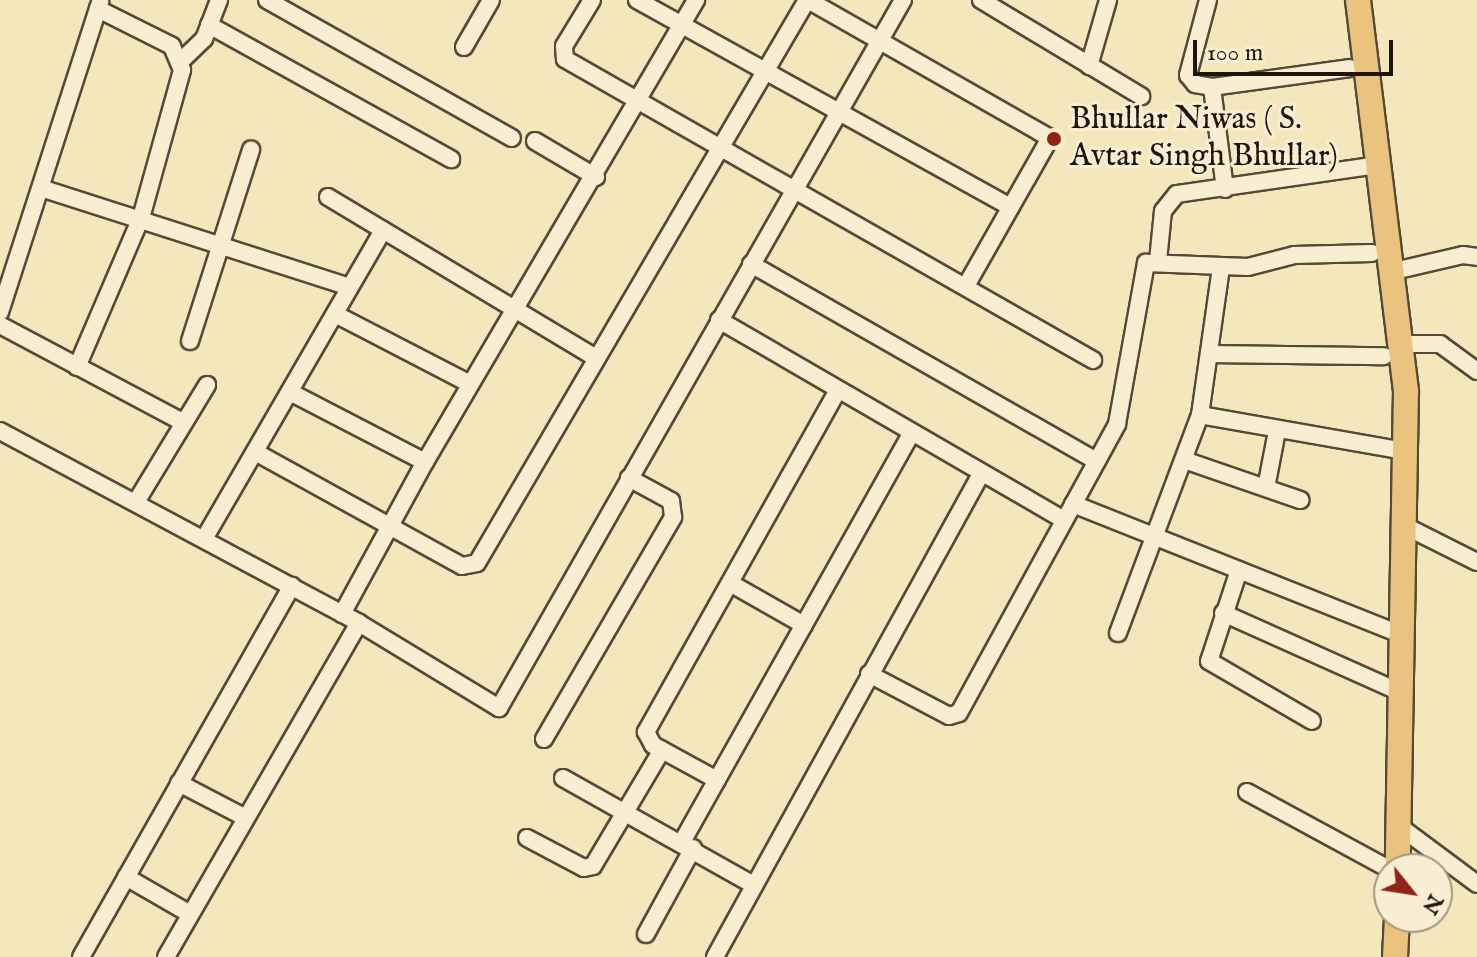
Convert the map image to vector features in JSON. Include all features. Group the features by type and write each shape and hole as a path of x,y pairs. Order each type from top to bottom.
{"highway":[{"path":"1342,0 1350,68 1390,272 1392,350"},
{"path":"1358,0 1370,167 1372,253 1392,350 1406,391 1403,418 1405,526 1398,853"},
{"path":"1395,957 1396,933"}],"street":[{"path":"77,367 141,218 181,61 199,45 219,0"},
{"path":"267,0 512,138"},
{"path":"464,47 491,0"},
{"path":"592,0 563,56 1093,360"},
{"path":"637,0 1010,207"},
{"path":"342,614 425,462 596,177 696,0"},
{"path":"257,453 462,566 477,563 720,144 808,0 1050,138 966,286"},
{"path":"0,431 359,623 499,708 903,0"},
{"path":"981,0 1141,96"},
{"path":"1089,66 1108,0"},
{"path":"1208,0 1188,75 1195,84 1212,87 1350,68"},
{"path":"1,308 99,5 172,46 181,61"},
{"path":"209,25 451,159"},
{"path":"1212,87 1225,189"},
{"path":"535,141 596,177"},
{"path":"190,341 251,150"},
{"path":"1158,261 1163,211 1170,198 1370,167"},
{"path":"41,188 349,287"},
{"path":"328,197 513,312 596,358"},
{"path":"204,539 257,453 383,230"},
{"path":"869,674 955,716 1097,461 1125,396 1142,268 1158,261 1221,268 1309,253 1372,253"},
{"path":"1390,272 1475,253"},
{"path":"751,264 1097,461"},
{"path":"1118,633 1187,461 1200,415 1221,268"},
{"path":"335,314 470,384"},
{"path":"719,320 1064,520"},
{"path":"0,325 184,423"},
{"path":"1209,354 1392,350 1440,344 1477,371"},
{"path":"136,502 207,385"},
{"path":"717,780 662,750 647,738 649,724 837,391"},
{"path":"290,392 425,462"},
{"path":"1200,415 1404,451"},
{"path":"1266,488 1277,431"},
{"path":"646,934 717,780 911,434"},
{"path":"1187,461 1300,500"},
{"path":"715,957 981,474"},
{"path":"544,739 673,517 671,501 629,478"},
{"path":"1073,504 1402,635"},
{"path":"1405,526 1477,562"},
{"path":"1239,570 1209,652 1212,665 1312,721"},
{"path":"730,583 804,625"},
{"path":"81,957 292,586"},
{"path":"1223,613 1402,693"},
{"path":"166,957 244,817 359,623"},
{"path":"527,838 589,869 662,750"},
{"path":"563,778 688,845 754,885"},
{"path":"179,783 244,817"},
{"path":"1247,792 1373,860"},
{"path":"1399,826 1477,884"},
{"path":"126,877 190,914"}],"place":[{"name":"Bhullar Niwas ( S. Avtar Singh Bhullar)","path":"1054,139"}]}
